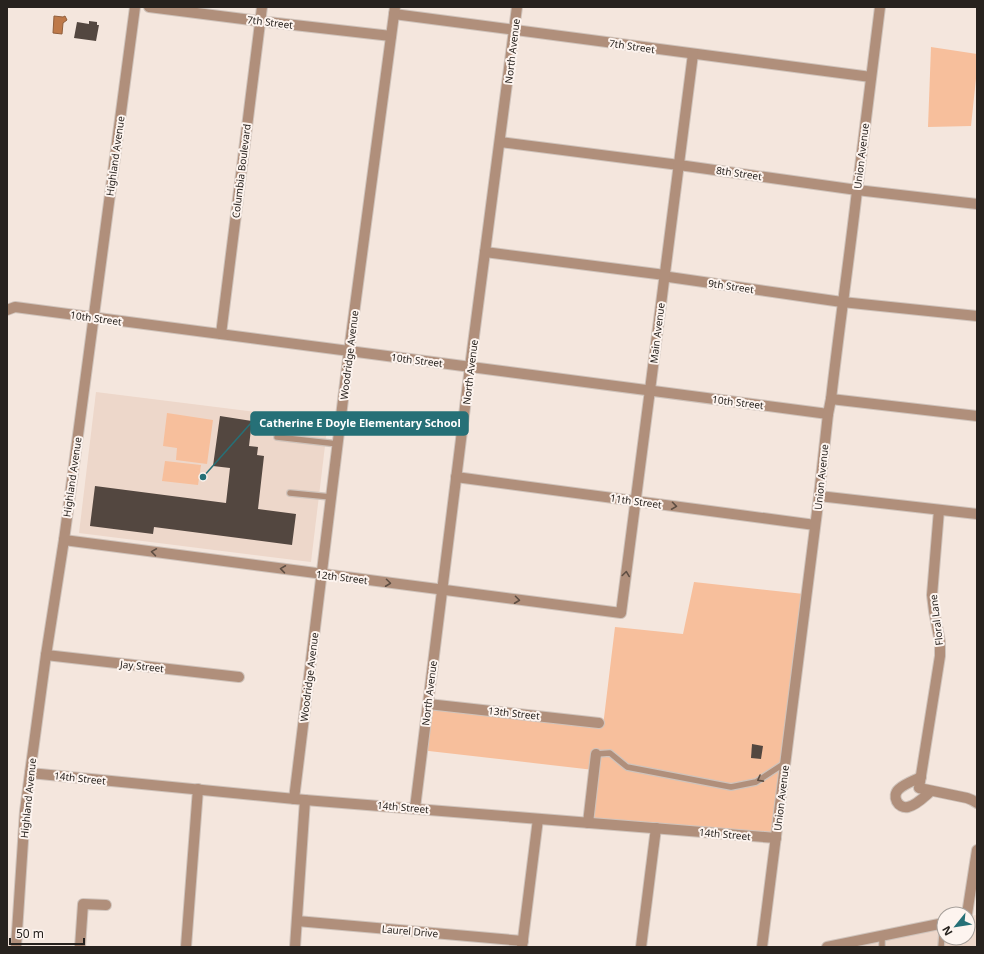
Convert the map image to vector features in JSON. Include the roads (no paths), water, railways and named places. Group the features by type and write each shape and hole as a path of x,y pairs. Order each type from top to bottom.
{"street":[{"name":"Highland Avenue","path":"16,947 25,811 46,655 64,540 135,7"},
{"name":"7th Street","path":"149,7 391,36"},
{"name":"Columbia Boulevard","path":"221,334 262,7"},
{"name":"North Avenue","path":"414,808 517,7"},
{"name":"Union Avenue","path":"762,947 870,77 880,7"},
{"name":"7th Street","path":"394,10 514,29 870,77"},
{"name":"Woodridge Avenue","path":"294,798 349,351 394,10"},
{"name":"Main Avenue","path":"621,613 693,54"},
{"name":"8th Street","path":"500,142 857,190 977,204"},
{"name":"9th Street","path":"485,252 665,275 669,277 842,302 977,316"},
{"name":"10th Street","path":"7,310 15,307 94,317 828,414"},
{"path":"831,399 977,416"},
{"name":"11th Street","path":"456,477 815,525"},
{"path":"819,496 977,514"},
{"name":"Floral Lane","path":"921,777 940,656 940,642 932,595 938,510"},
{"name":"12th Street","path":"64,540 621,613"},
{"name":"Jay Street","path":"46,655 239,677"},
{"name":"13th Street","path":"428,704 599,723"},
{"path":"588,823 596,754"},
{"name":"14th Street","path":"30,773 305,800 776,838"},
{"path":"921,777 899,788 896,792 895,798 897,802 900,806 905,808 910,807 931,791"},
{"path":"921,777 920,788 967,798 977,803"},
{"path":"186,947 198,789"},
{"path":"295,947 305,800"},
{"path":"523,944 538,818"},
{"path":"642,947 656,828"},
{"path":"968,906 977,850"},
{"path":"80,947 83,904 106,905"},
{"name":"Laurel Drive","path":"297,921 523,944"},
{"path":"827,947 936,924"}],"lane":[{"path":"277,437 338,444"},
{"path":"290,492 331,498"},
{"path":"596,754 610,753 627,767 731,787 756,782 785,763"},
{"path":"882,936 882,947"}],"place":[{"name":"Catherine E Doyle Elementary School","path":"203,477"}]}
